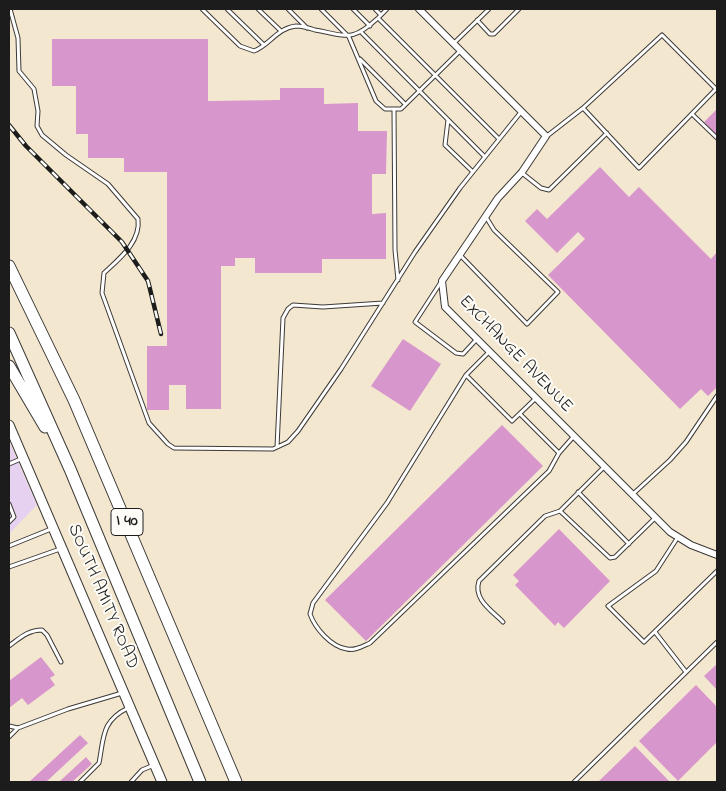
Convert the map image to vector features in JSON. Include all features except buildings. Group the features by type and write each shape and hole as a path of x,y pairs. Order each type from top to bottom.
{"highway":[{"name":"I 40","path":"9,266 74,400 236,782"},
{"name":"I 40","path":"9,333 70,468 200,782"},
{"path":"9,366 70,468"}],"main road":[{"name":"SOUTH AMITY ROAD","path":"9,425 162,782"}],"street":[{"path":"419,9 546,136 521,173 486,217 442,282"},
{"name":"EXCHANGE AVENUE","path":"442,282 445,307 656,518 691,545 717,555"}],"lane":[{"path":"10,9 18,38 20,71 34,89 38,110 37,126 42,135 66,155 108,184 138,219 139,226 128,251 104,273 102,293 149,423 174,448 277,447 288,442 298,431 415,252 473,172 521,111"},
{"path":"202,9 246,50 254,51 281,31 297,26 349,36 362,33 386,9"},
{"path":"227,9 264,45"},
{"path":"258,9 281,31"},
{"path":"288,9 307,28"},
{"path":"322,9 349,36 376,101 385,109 394,110 405,104 436,76 460,50"},
{"path":"353,9 370,26"},
{"path":"375,9 379,16 499,140"},
{"path":"453,43 489,9"},
{"path":"477,20 490,34 494,34 520,9"},
{"path":"362,33 485,157"},
{"path":"546,136 583,108 662,35 716,89 639,168 583,108"},
{"path":"357,57 405,104"},
{"path":"394,110 394,240 398,280"},
{"path":"692,114 717,138"},
{"path":"448,120 445,145 473,172"},
{"path":"521,173 541,188 549,190 607,133"},
{"path":"460,255 527,324 558,292 494,230 486,217"},
{"path":"442,282 414,322 456,353 463,354 477,339"},
{"path":"277,447 283,318 288,309 293,305 323,307 383,303"},
{"path":"489,352 466,376 387,503 313,603 310,614 314,625 336,645 347,650 359,648 378,636 550,471 559,454 574,436"},
{"path":"466,376 512,421 536,398"},
{"path":"633,494 675,454 717,396"},
{"path":"520,414 559,454"},
{"path":"9,464 23,458"},
{"path":"503,622 478,597 476,590 479,581 545,516 560,511 604,466"},
{"path":"578,492 629,544"},
{"path":"9,504 14,517 9,522"},
{"path":"560,511 610,558 615,557 656,518"},
{"path":"9,546 54,528"},
{"path":"678,536 656,570 608,606 644,642 717,571"},
{"path":"9,567 62,548"},
{"path":"9,646 34,630 42,630 61,662"},
{"path":"655,632 686,672"},
{"path":"574,782 717,642"},
{"path":"9,737 18,728 68,709 125,692"},
{"path":"80,782 99,763 105,728 119,712 131,707"},
{"path":"9,726 18,728"},
{"path":"130,782 142,770 155,764"}],"shaded area":[{"path":"9,441 37,505 9,534"}],"railway":[{"path":"9,125 26,146 122,242 148,281 161,334"}]}
